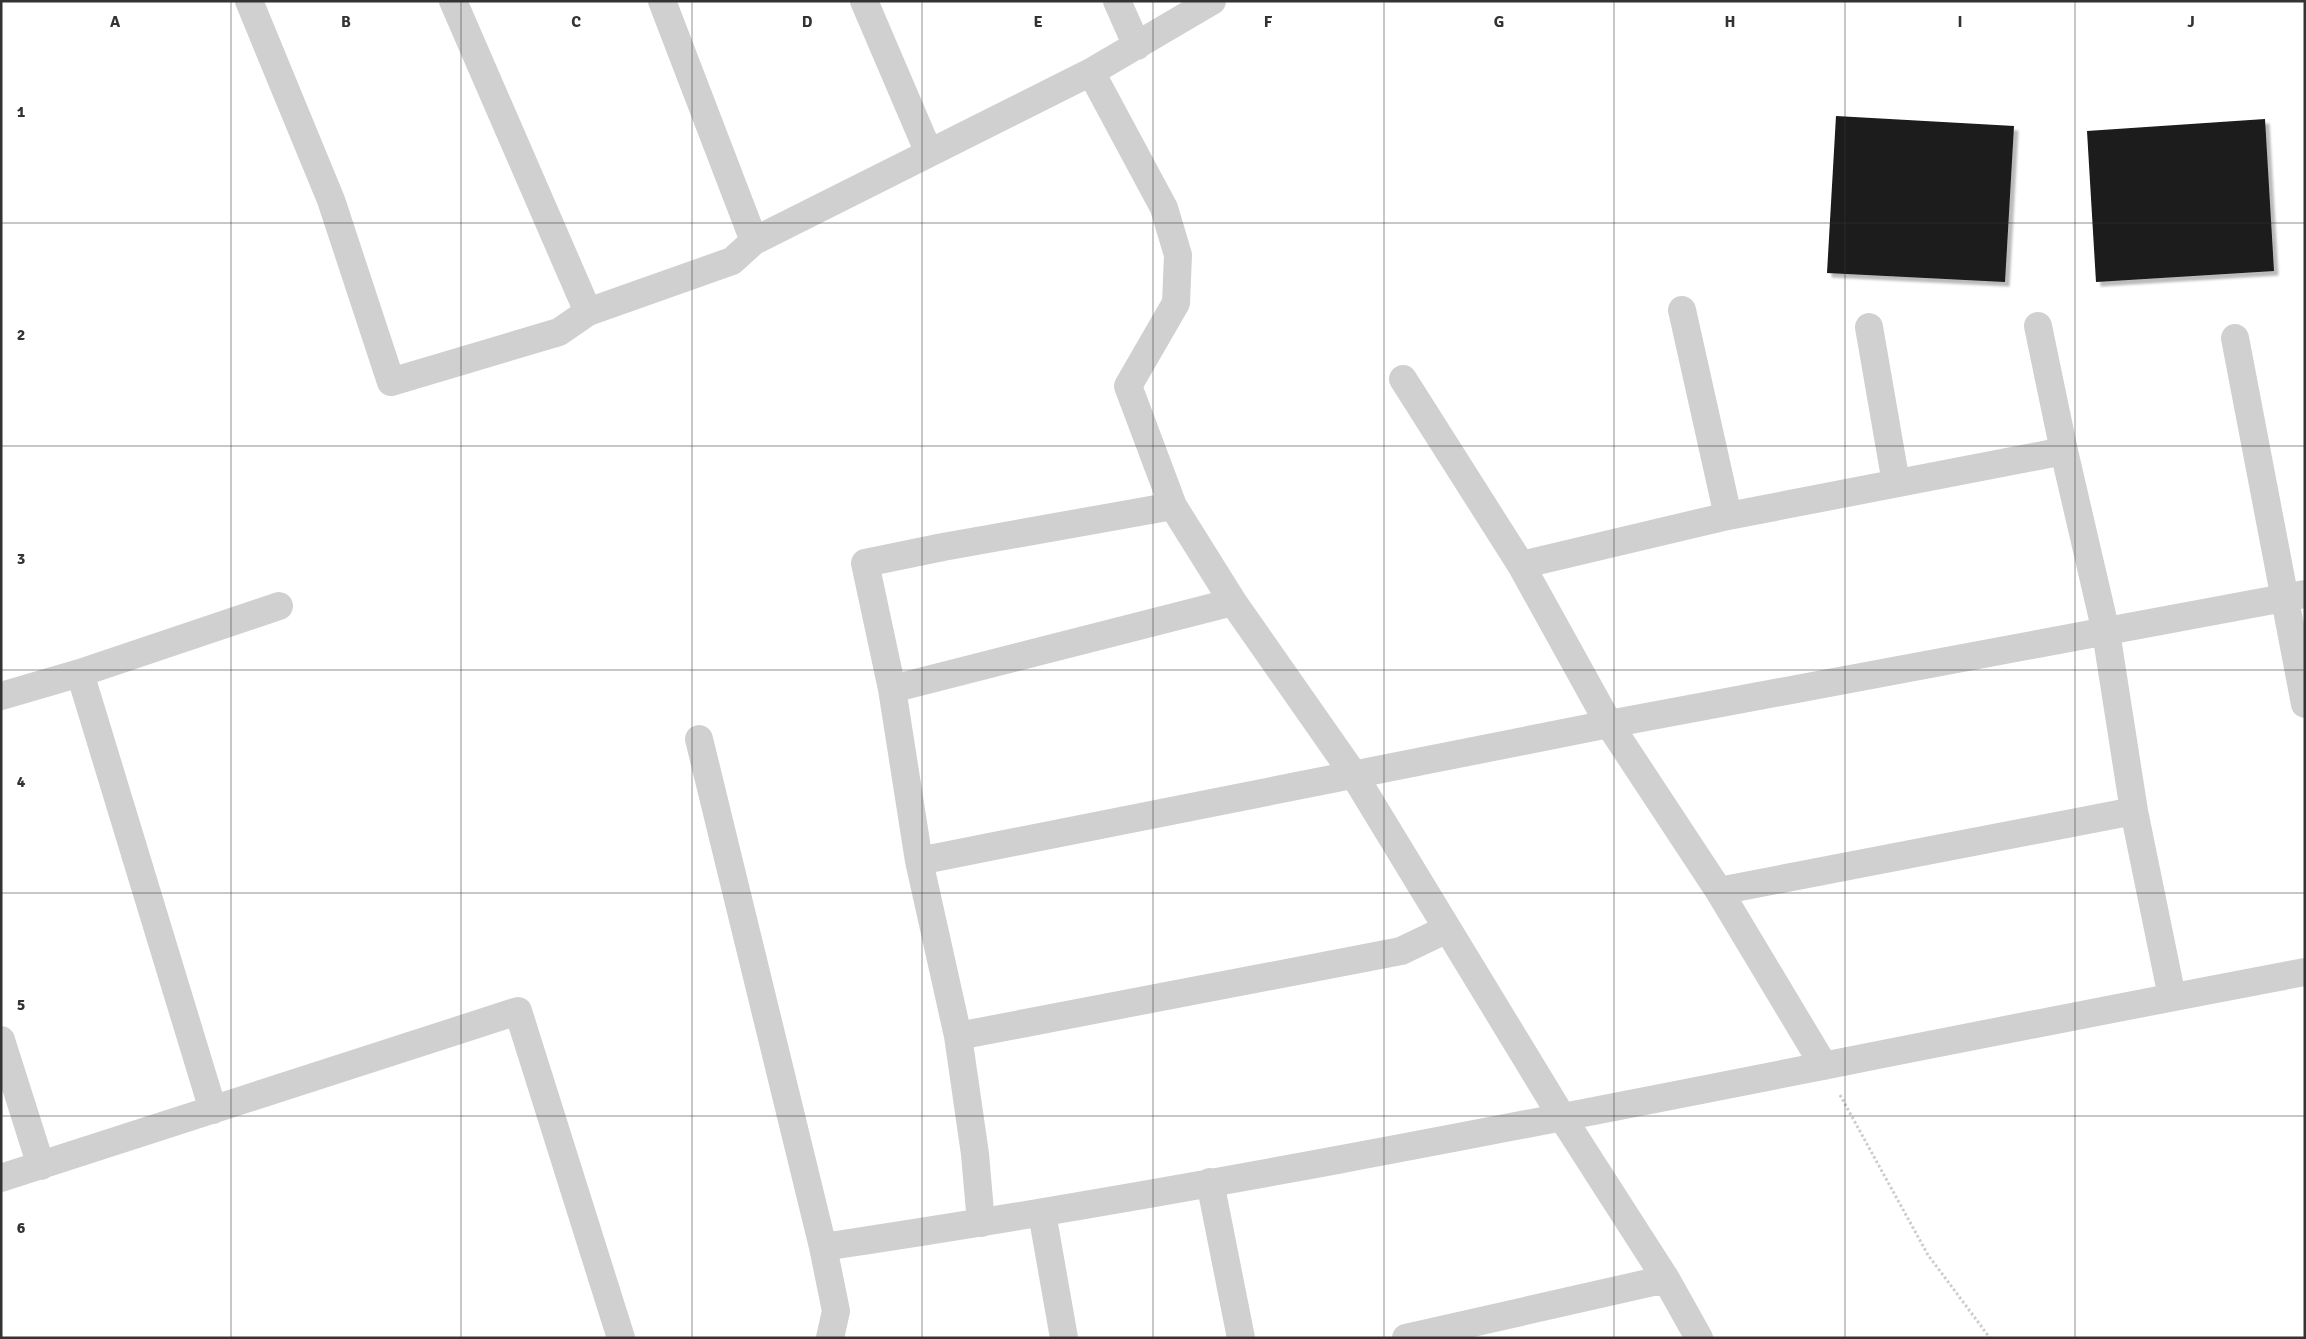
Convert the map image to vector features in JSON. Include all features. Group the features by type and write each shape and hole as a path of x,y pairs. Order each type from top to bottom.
{"street":[{"path":"250,1 331,200 390,382 559,332 588,312 732,261 754,241 1092,72 1212,1"},
{"path":"453,1 588,312"},
{"path":"662,1 754,241"},
{"path":"864,1 929,153"},
{"path":"1117,1 1137,46"},
{"path":"1092,72 1164,208 1178,255 1176,303 1128,386 1172,506 1233,602 1354,775 1562,1117 1666,1279 1698,1338"},
{"path":"1682,310 1728,516"},
{"path":"2038,326 2064,451 2106,632 2134,811 2172,997"},
{"path":"1869,327 1896,483"},
{"path":"2235,338 2294,596 2305,704"},
{"path":"1403,379 1521,565 1608,724 1719,891 1824,1066"},
{"path":"1521,565 1728,516 2064,451"},
{"path":"981,1223 975,1154 958,1036 919,861 892,690 865,563 1172,506"},
{"path":"919,861 1608,724 2294,596"},
{"path":"892,690 1233,602"},
{"path":"1,696 80,673 279,606"},
{"path":"80,673 213,1110"},
{"path":"699,738 823,1247 836,1312 830,1338"},
{"path":"1719,891 2134,811"},
{"path":"958,1036 1401,951 1447,929"},
{"path":"823,1247 1042,1213 1562,1117 2305,972"},
{"path":"1,1178 518,1011 621,1338"},
{"path":"1,1040 41,1166"},
{"path":"1210,1182 1240,1338"},
{"path":"1042,1213 1064,1338"},
{"path":"1406,1338 1666,1279"}],"path":[{"path":"1824,1066 1928,1254 1990,1338"}],"building":[{"path":"1836,116 2014,126 2005,282 1827,273"},
{"path":"2265,119 2274,271 2096,282 2087,131"}]}
